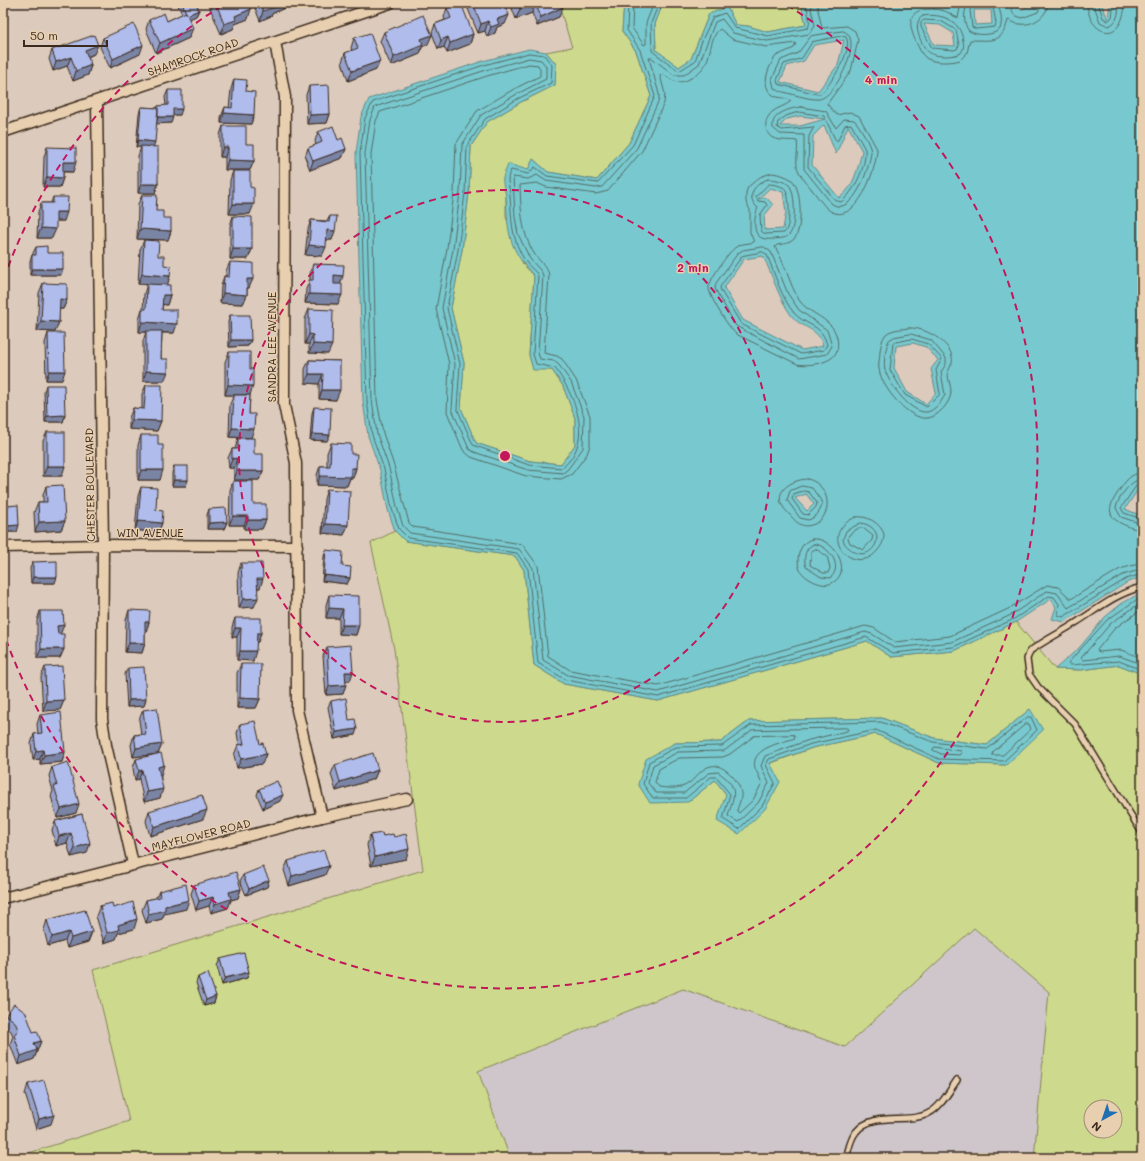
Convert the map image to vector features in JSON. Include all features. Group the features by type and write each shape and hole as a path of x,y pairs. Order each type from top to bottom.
{"street":[{"name":"SHAMROCK ROAD","path":"3,132 97,102 390,3"},
{"name":"SANDRA LEE AVENUE","path":"274,42 285,97 284,405 296,464 297,710 322,817"},
{"name":"CHESTER BOULEVARD","path":"97,102 103,545 102,719 106,745 133,864"},
{"name":"WIN AVENUE","path":"3,547 103,545 297,546"},
{"name":"MAYFLOWER ROAD","path":"3,898 322,817 407,799"}],"lane":[{"path":"1142,587 1131,590 1110,600 1077,623 1030,651 1026,659 1029,674 1038,687 1075,724 1142,833"},
{"path":"846,1158 852,1138 856,1131 863,1125 875,1120 923,1116 931,1112 957,1080"}],"shaded area":[{"path":"974,928 1049,992 1034,1158 510,1158 478,1071 683,989 845,1047"}],"green space":[{"path":"558,3 624,3 622,31 636,51 651,96 629,143 597,180 548,172 533,159 528,170 503,179 506,196 506,217 523,264 534,276 529,355 533,369 552,370 563,386 575,418 575,445 561,464 530,461 476,443 461,408 464,363 451,308 462,250 469,193 471,146 487,122 521,102 555,85 556,64 546,52 572,47"},
{"path":"663,3 804,3 802,8 806,25 768,32 748,26 736,25 727,8 709,14 691,59 679,67 656,50 655,24"},
{"path":"395,531 405,541 515,556 524,570 534,665 564,684 658,701 867,641 891,657 954,651 1016,622 1055,669 1081,670 1119,665 1142,674 1142,1158 1034,1158 1049,992 974,928 845,1047 683,989 478,1071 510,1158 13,1158 129,1121 93,970 423,870 394,649 371,543","holes":["1030,709 1006,765 939,763 876,734 812,748 769,764 726,794 715,780 688,802 675,743 721,742 749,721 882,718 934,738 987,745"]}],"water":[{"path":"624,3 663,3 655,24 656,50 679,67 691,59 709,14 727,7 736,25 748,26 768,32 806,25 802,8 804,3 1017,3 1021,10 1034,3 1101,3 1108,19 1110,3 1142,3 1142,488 1139,488 1125,509 1142,516 1142,577 1128,582 1064,622 1052,619 1056,607 1051,599 1016,622 954,651 891,657 867,641 658,701 564,684 534,665 524,570 515,556 405,541 395,531 388,510 380,470 368,436 363,401 356,153 361,117 369,99 483,61 529,49 546,52 556,64 555,85 521,102 487,122 471,146 469,193 462,250 451,308 464,363 461,408 476,443 530,461 561,464 575,445 575,418 563,386 552,370 533,370 529,355 534,276 519,257 511,240 503,177 508,164 528,170 533,159 548,172 597,180 629,143 651,96 636,51 622,31","holes":["974,10 991,10 992,24 975,25","924,24 940,25 953,33 955,46 934,45","844,40 838,65 818,91 780,82 787,66 804,61 814,45","800,116 825,119 800,126 780,126 787,119","824,125 836,154 848,126 862,151 855,177 844,194 839,198 812,165 813,136","770,188 783,192 786,212 783,229 765,230 764,216 773,205 766,197 758,199","763,256 786,308 795,320 818,335 823,346 802,350 743,320 724,288 744,259","913,343 926,347 938,360 931,369 936,393 926,404 907,392 894,368 896,346","806,494 814,504 807,511 795,498"]},
{"path":"1142,592 1142,674 1119,665 1081,670 1055,669 1079,648 1105,617 1121,604"},
{"path":"1030,709 1043,730 1006,765 939,763 876,734 812,748 770,763 780,782 765,809 739,834 717,821 726,794 715,780 688,802 650,803 638,784 646,759 675,743 721,742 749,721 882,718 934,738 987,745"}],"building":[{"path":"182,3 196,3 199,10 187,15"},
{"path":"216,3 249,3 251,9 235,16 236,20 224,24"},
{"path":"260,3 277,3 274,4 275,7 263,11"},
{"path":"461,3 473,34 450,43 448,37 441,40 435,24 451,18 447,8"},
{"path":"473,3 504,3 509,15 497,19 499,24 491,27 488,21 481,24"},
{"path":"517,3 535,3 520,9"},
{"path":"535,3 561,3 563,7 541,17"},
{"path":"186,12 193,28 160,43 149,20 164,13 167,21"},
{"path":"423,15 432,35 421,39 423,45 394,57 384,32"},
{"path":"134,24 143,45 113,59 103,38"},
{"path":"370,33 380,61 352,71 345,53 358,48 354,38"},
{"path":"94,35 98,45 85,50 91,65 76,71 71,57 56,62 52,50"},
{"path":"234,79 247,80 246,91 255,92 254,115 224,113 225,107 232,108"},
{"path":"329,85 330,114 310,115 309,86"},
{"path":"168,90 182,90 182,109 173,109 173,117 158,117 158,106 168,105"},
{"path":"141,107 158,108 155,142 138,140"},
{"path":"223,126 246,126 246,144 254,144 254,161 228,160 228,147 223,147"},
{"path":"333,126 338,140 342,138 346,149 313,161 308,148 322,142 318,132"},
{"path":"141,146 158,147 158,184 141,184"},
{"path":"47,147 76,148 76,162 63,162 63,178 47,177"},
{"path":"233,171 250,171 250,187 254,188 254,204 233,204"},
{"path":"142,195 157,195 156,211 163,211 163,218 171,218 171,231 140,229"},
{"path":"53,197 68,197 67,212 56,212 56,229 41,228 41,203 53,203"},
{"path":"233,216 252,217 252,249 233,249"},
{"path":"330,216 337,216 335,231 327,230 326,247 309,245 311,220 329,222"},
{"path":"144,240 159,241 158,256 164,256 164,265 171,266 170,276 142,274"},
{"path":"47,246 47,253 63,253 63,269 32,269 32,255 36,255 36,247"},
{"path":"230,262 253,263 253,279 247,279 247,295 223,293 224,276 229,277"},
{"path":"313,264 344,265 343,276 334,275 334,284 342,284 342,295 309,294 309,280 313,280"},
{"path":"43,283 67,284 67,300 60,299 59,322 41,321"},
{"path":"147,284 170,285 170,295 163,295 162,310 177,310 177,324 142,322 142,309 146,309"},
{"path":"309,309 333,310 332,345 313,344 313,335 309,334"},
{"path":"230,315 250,315 251,340 231,340"},
{"path":"146,331 162,331 161,359 168,359 168,372 146,371"},
{"path":"48,333 64,333 65,371 49,371"},
{"path":"229,352 250,352 250,369 253,369 253,386 228,385"},
{"path":"309,360 340,361 340,390 322,390 323,374 309,374"},
{"path":"46,385 64,385 65,415 47,416"},
{"path":"146,385 162,385 161,421 132,420 133,408 144,409"},
{"path":"234,395 250,395 249,414 255,414 254,429 232,428"},
{"path":"314,407 331,408 330,435 312,434"},
{"path":"47,432 65,432 65,466 47,466"},
{"path":"141,435 158,435 158,445 163,445 163,470 141,470"},
{"path":"238,438 254,438 254,454 263,454 263,471 237,471 237,458 232,459 232,449 238,449"},
{"path":"331,443 351,444 351,454 357,454 356,468 351,468 351,477 320,476 320,466 330,466"},
{"path":"174,466 188,466 188,480 174,480"},
{"path":"233,481 253,481 253,504 266,504 266,520 248,520 248,516 233,516"},
{"path":"63,485 65,521 39,522 38,502 47,502 46,486"},
{"path":"141,487 157,488 156,510 163,511 162,523 138,521"},
{"path":"327,489 350,491 348,525 325,524"},
{"path":"18,505 19,525 7,526 6,506"},
{"path":"226,508 227,522 209,523 209,509"},
{"path":"326,550 343,552 342,566 351,567 350,578 324,575"},
{"path":"57,561 57,577 33,577 33,562"},
{"path":"241,563 262,563 263,579 257,579 258,598 243,599"},
{"path":"329,595 359,596 359,625 342,625 343,609 329,608"},
{"path":"129,610 150,611 149,622 145,622 145,643 129,643"},
{"path":"40,611 63,611 64,625 57,626 58,634 64,634 64,649 41,649"},
{"path":"235,618 261,618 261,633 257,633 256,651 240,651 241,628 235,628"},
{"path":"351,645 353,672 345,672 346,685 329,686 327,647"},
{"path":"241,664 261,664 260,699 240,698"},
{"path":"62,666 64,700 46,701 45,667"},
{"path":"144,667 146,699 129,700 128,668"},
{"path":"346,698 349,720 355,719 357,729 336,732 331,701"},
{"path":"157,708 162,744 136,748 134,735 146,734 143,710"},
{"path":"61,712 65,752 44,755 43,750 36,751 34,734 42,733 40,715"},
{"path":"255,721 260,744 263,743 266,754 241,759 238,745 244,744 240,724"},
{"path":"161,753 164,765 158,767 163,789 147,792 142,770 139,771 136,759"},
{"path":"373,753 378,770 340,782 335,765"},
{"path":"68,762 79,804 61,809 54,786 57,786 52,767"},
{"path":"277,781 283,795 265,802 259,789"},
{"path":"202,795 207,810 154,827 149,811"},
{"path":"82,814 90,843 75,848 71,833 59,836 55,821"},
{"path":"382,833 383,836 393,834 394,837 406,834 409,849 375,857 370,835"},
{"path":"324,850 329,866 292,876 288,861"},
{"path":"263,867 269,880 249,889 243,875"},
{"path":"236,872 241,889 229,892 231,899 215,904 213,897 199,901 194,885"},
{"path":"186,884 189,900 165,906 165,910 149,914 146,900 160,897 159,891"},
{"path":"133,902 137,919 118,925 119,930 107,933 100,906 112,903 113,908"},
{"path":"85,910 92,932 71,938 69,932 52,937 47,920"},
{"path":"244,953 249,972 225,978 220,959"},
{"path":"208,973 216,996 206,1000 198,977"},
{"path":"14,1004 26,1013 33,1032 37,1031 41,1041 34,1043 37,1050 21,1056 14,1035 18,1030 15,1022 6,1015"},
{"path":"44,1080 54,1115 39,1119 28,1084"}]}
